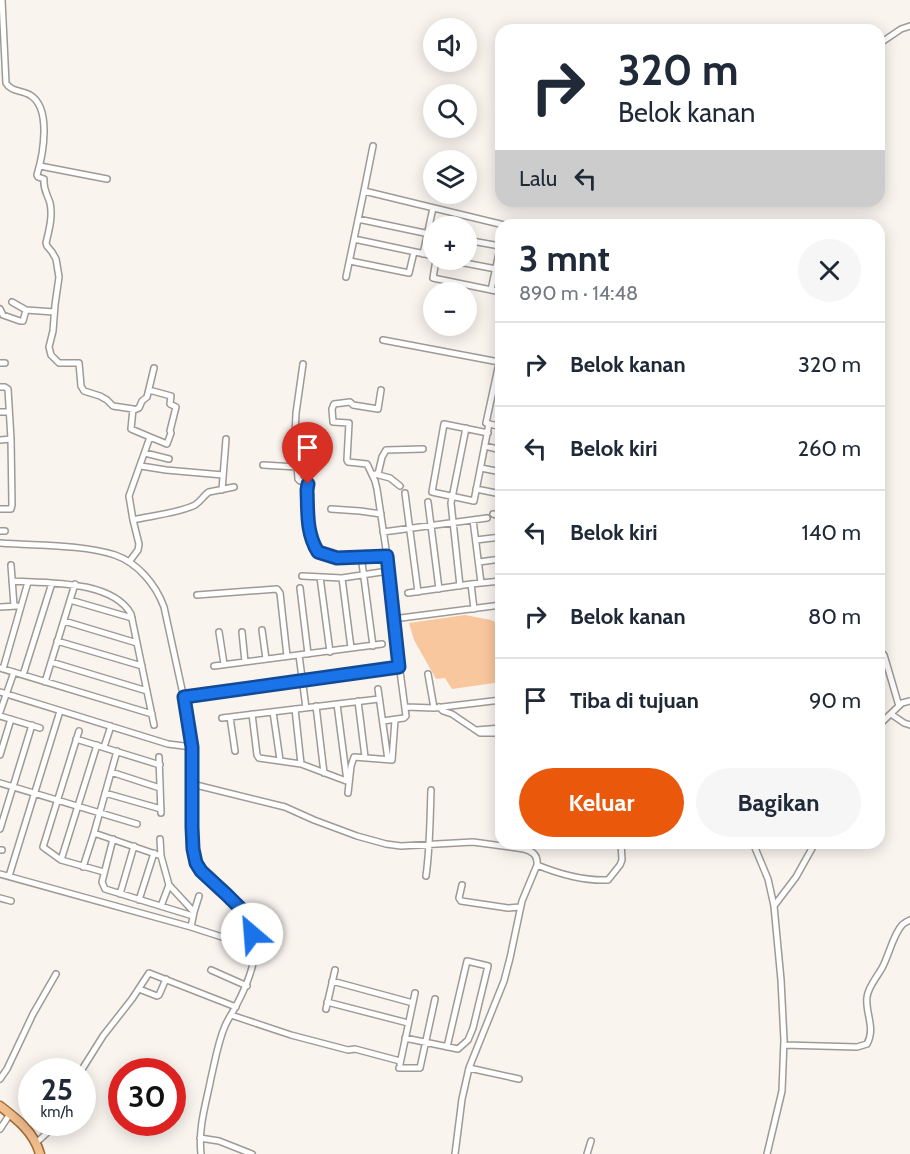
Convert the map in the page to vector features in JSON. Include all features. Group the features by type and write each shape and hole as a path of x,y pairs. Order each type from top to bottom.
{"main road":[{"path":"0,1106 32,1135 40,1154"}],"street":[{"path":"2,0 6,83 10,88 30,95 37,102 44,124 45,135 38,177 44,179 44,190 50,204 51,218 47,246 56,259 59,277 53,332 49,347 51,355 59,363 79,363 81,386 84,391 100,396 113,406 134,410 139,408 142,401 147,398 154,368"},
{"path":"885,40 910,26"},
{"path":"346,278 373,146"},
{"path":"40,166 107,178"},
{"path":"364,191 495,223"},
{"path":"432,216 433,208"},
{"path":"358,219 423,232"},
{"path":"354,239 423,254"},
{"path":"477,242 495,244"},
{"path":"350,261 410,273 414,252"},
{"path":"477,265 495,269"},
{"path":"433,270 432,278 495,291"},
{"path":"491,290 495,273"},
{"path":"12,302 26,310 54,312"},
{"path":"0,309 3,315 21,321 23,321 26,310"},
{"path":"383,340 495,361"},
{"path":"303,364 294,437 299,480 308,484 309,533 312,542 318,552 337,558 387,556"},
{"path":"488,433 444,424 432,492 474,501 488,433 489,424 486,423 495,381"},
{"path":"0,387 8,389 11,439 11,509 0,509"},
{"path":"134,410 131,429 167,444 176,407 170,404 171,396 149,390"},
{"path":"381,390 378,409 353,405 350,402 334,404 332,409 333,422 349,423 346,460 367,464 375,474 406,707 406,717 383,721"},
{"path":"0,412 9,412"},
{"path":"489,424 495,426"},
{"path":"460,586 451,503 466,428"},
{"path":"129,562 138,550 139,544 129,496 150,437"},
{"path":"0,440 11,439"},
{"path":"222,490 226,440"},
{"path":"485,446 495,448"},
{"path":"375,474 386,450 423,449"},
{"path":"145,453 169,459"},
{"path":"263,465 297,467"},
{"path":"141,466 223,475"},
{"path":"481,468 495,471"},
{"path":"375,474 390,478 400,486"},
{"path":"133,520 186,508 200,501 206,494 234,487"},
{"path":"477,489 495,493"},
{"path":"405,493 418,592"},
{"path":"428,502 439,589"},
{"path":"331,509 381,514"},
{"path":"383,532 495,516"},
{"path":"473,520 481,583"},
{"path":"476,540 495,538"},
{"path":"0,543 78,548 112,555 129,562 151,583 161,599 184,697 190,747 192,840 196,863 244,915 250,926 255,955 232,1006 218,1051 201,1120 201,1154"},
{"path":"479,562 495,560"},
{"path":"362,563 373,646"},
{"path":"11,565 14,606"},
{"path":"302,576 342,578 388,571"},
{"path":"320,577 330,652"},
{"path":"342,578 351,648"},
{"path":"12,581 75,584 116,598 128,609 132,618 154,725"},
{"path":"408,593 495,581"},
{"path":"28,582 1,668 152,714"},
{"path":"23,675 52,583"},
{"path":"45,682 75,584"},
{"path":"471,584 474,609"},
{"path":"197,595 278,588 287,656"},
{"path":"300,588 309,654"},
{"path":"70,600 132,618"},
{"path":"0,607 22,605"},
{"path":"393,620 495,606"},
{"path":"64,621 137,643"},
{"path":"262,630 266,659"},
{"path":"219,632 224,664"},
{"path":"242,632 245,662"},
{"path":"57,641 142,666"},
{"path":"214,666 382,644"},
{"path":"298,655 306,708"},
{"path":"885,657 899,706"},
{"path":"51,662 147,691"},
{"path":"184,697 399,667"},
{"path":"14,672 0,714 40,728"},
{"path":"428,674 436,707 452,714 475,730 495,730"},
{"path":"378,689 388,760"},
{"path":"0,692 178,746 190,747"},
{"path":"222,718 379,699"},
{"path":"358,701 365,757"},
{"path":"406,707 436,707 495,701"},
{"path":"885,720 899,706 910,701"},
{"path":"337,704 348,793"},
{"path":"316,706 324,773"},
{"path":"295,710 301,764"},
{"path":"9,876 60,711"},
{"path":"273,712 280,760"},
{"path":"252,714 260,758 301,764 348,782"},
{"path":"891,714 904,723 910,724"},
{"path":"230,717 235,751"},
{"path":"0,754 11,719"},
{"path":"348,782 352,758 356,756 392,759 395,720"},
{"path":"0,829 32,725"},
{"path":"104,747 111,726"},
{"path":"79,731 43,844 46,850 61,860 104,872"},
{"path":"76,739 160,765"},
{"path":"61,860 97,745"},
{"path":"82,867 117,752"},
{"path":"105,793 160,811 159,757"},
{"path":"111,772 160,788"},
{"path":"0,783 137,824"},
{"path":"192,784 285,807 314,820 379,842 401,846 473,842 495,845"},
{"path":"426,876 430,844 431,790"},
{"path":"94,833 161,856"},
{"path":"113,839 104,872 103,888 194,914"},
{"path":"160,839 161,856 169,885 194,914"},
{"path":"120,894 134,846"},
{"path":"456,1152 462,1100 469,1068 506,975 520,907 537,865 535,855 530,850 524,849"},
{"path":"537,865 568,876 608,880 620,865 621,849"},
{"path":"756,849 768,879 774,906 784,1045 782,1091 766,1154"},
{"path":"774,906 796,877 812,849"},
{"path":"139,900 154,853"},
{"path":"0,874 191,927 246,945 254,945"},
{"path":"161,906 169,885"},
{"path":"462,885 459,898 461,901 508,908 520,907"},
{"path":"191,927 199,896"},
{"path":"0,899 11,901"},
{"path":"784,1045 857,1047 867,1044 871,1034 867,1004 869,990 901,925 910,920"},
{"path":"405,1038 426,1042 447,1047 458,1049 468,1040 473,1028 488,966 466,961 447,1047"},
{"path":"211,970 243,984"},
{"path":"335,970 327,1006 408,1023"},
{"path":"89,1058 149,973 232,1006"},
{"path":"0,1079 56,974"},
{"path":"139,989 157,996 166,979"},
{"path":"332,981 413,1003"},
{"path":"399,1067 415,993"},
{"path":"231,1015 291,1035 348,1050 355,1049 399,1067 420,1068 435,999"},
{"path":"469,1068 519,1079"},
{"path":"0,1129 10,1114"},
{"path":"37,1143 44,1136"},
{"path":"200,1138 219,1141 252,1154"},
{"path":"587,1154 591,1142"}],"shaded area":[{"path":"465,615 495,622 495,683 452,689 445,678 436,679 414,640 409,623"}],"route":[{"path":"252,934 240,908 201,871 196,863 192,827 191,731 184,697 399,667 387,556 337,558 318,552 312,542 308,527 308,484"}]}
